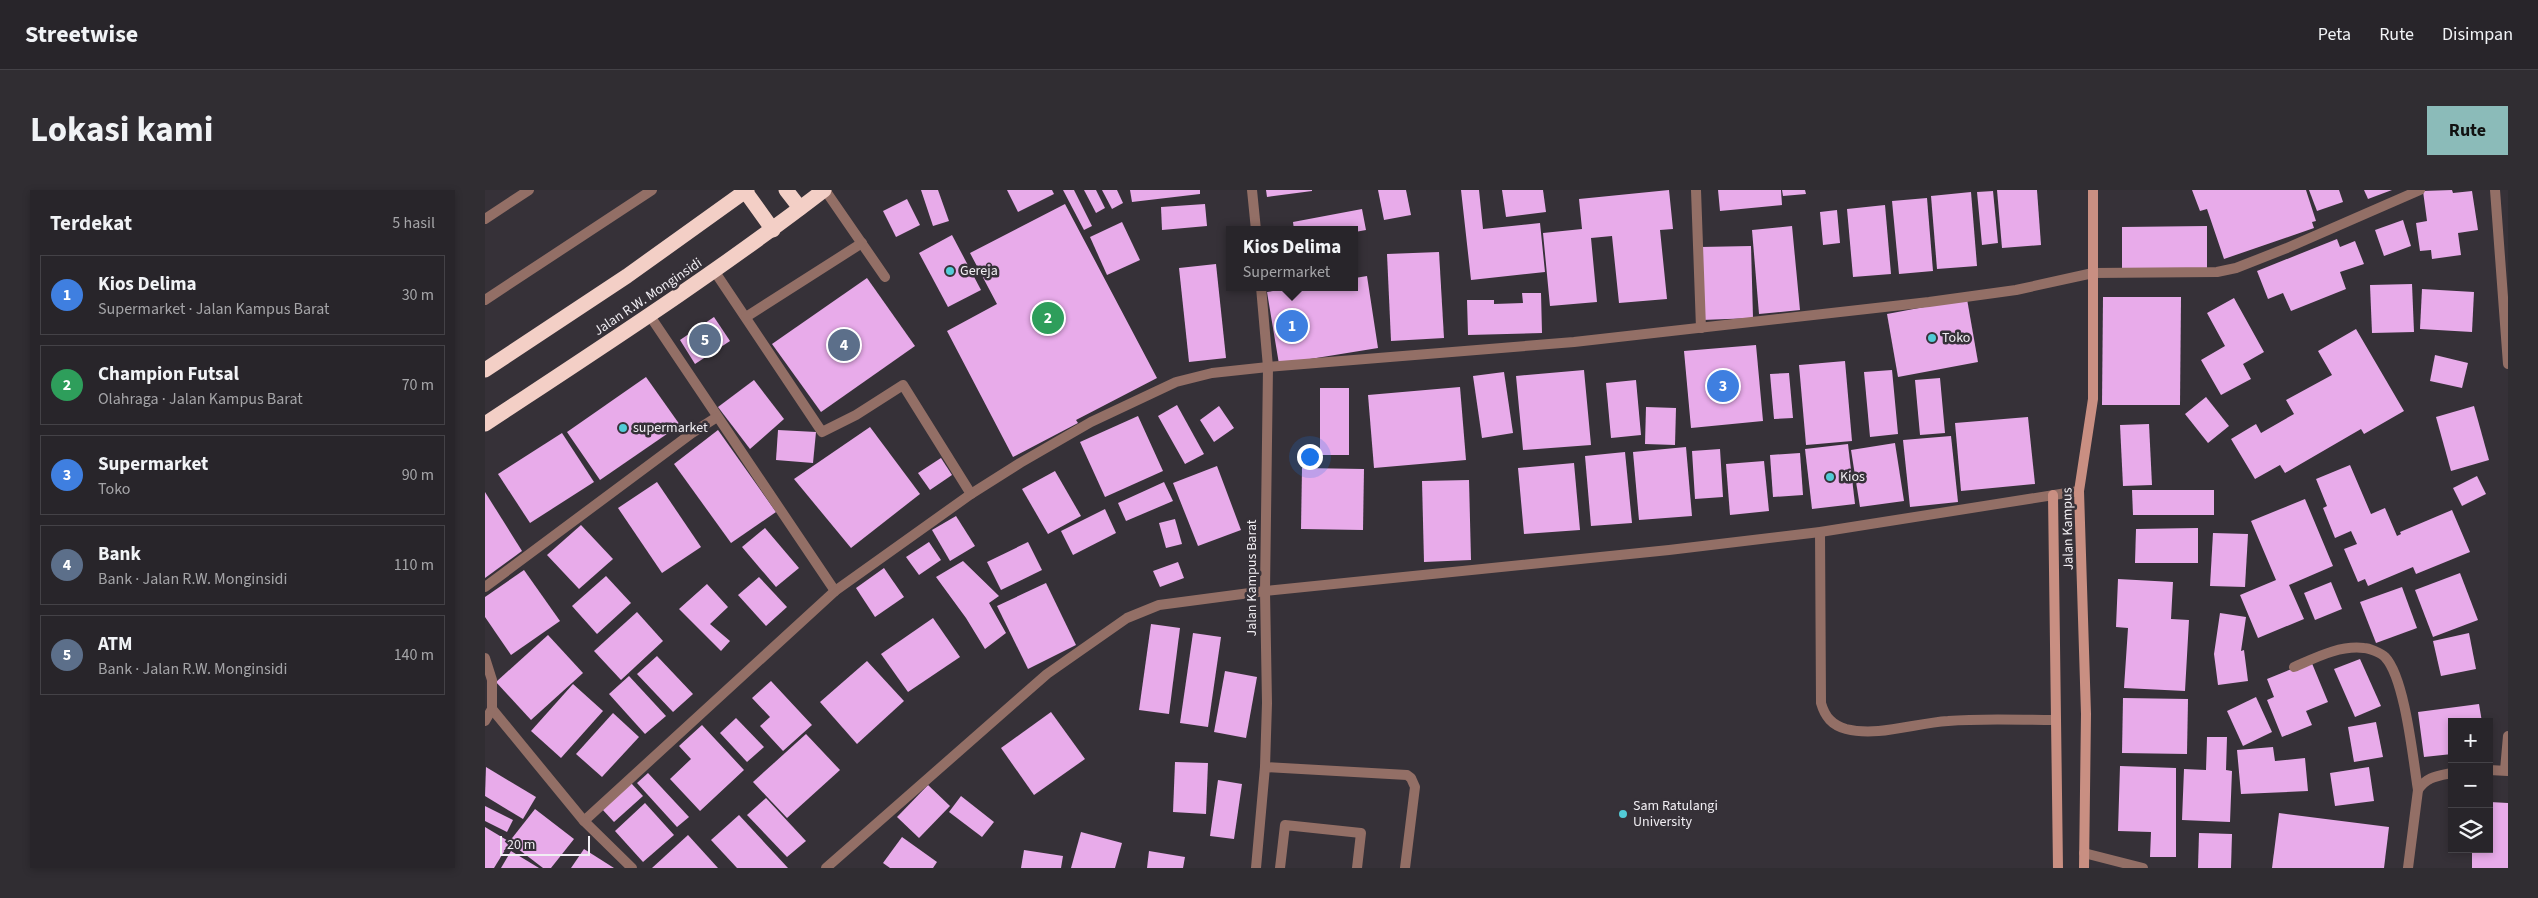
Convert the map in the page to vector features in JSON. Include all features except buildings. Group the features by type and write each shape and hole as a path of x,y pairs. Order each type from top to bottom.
{"highway":[{"path":"485,370 627,276 745,190 773,230"},
{"path":"786,190 801,208"},
{"name":"Jalan R.W. Monginsidi","path":"485,424 715,272 825,190"}],"street":[{"path":"485,219 529,190"},
{"path":"485,300 652,190"},
{"path":"825,190 885,276"},
{"path":"1252,190 1256,226"},
{"path":"1696,190 1701,328"},
{"name":"Jalan Kampus","path":"2084,868 2086,714 2079,491 2093,399 2093,190"},
{"path":"584,821 835,591 971,494 1091,422 1176,382 1213,373 1267,367 1574,342 1701,328 2016,290 2093,273 2217,272 2236,268 2287,248 2420,190"},
{"path":"2495,190 2508,364"},
{"path":"746,317 862,243"},
{"path":"715,272 822,432 856,415 903,386 971,494"},
{"name":"Jalan Kampus Barat","path":"1256,868 1265,768 1267,703 1265,591 1267,367 1261,291"},
{"path":"650,316 835,591"},
{"path":"485,587 650,463 717,417"},
{"path":"826,868 1047,674 1127,618 1159,605 1265,591 1669,550 1820,532 2079,491"},
{"name":"Jalan Kampus","path":"2053,495 2054,720 2058,868"},
{"path":"1820,532 1821,703 1824,715 1830,721 1844,728 1862,732 1948,721 2054,720"},
{"path":"2294,667 2329,652 2348,648 2365,648 2384,656 2398,680 2418,790 2408,868"},
{"path":"485,658 492,680 492,709 485,721"},
{"path":"492,709 584,821 632,868"},
{"path":"2493,770 2507,770 2508,736"},
{"path":"1265,768 1407,775 1411,778 1415,787 1405,868"},
{"path":"2418,790 2423,781 2448,774"},
{"path":"1280,868 1285,825 1361,833 1357,868"},
{"path":"2084,853 2143,868"}],"place":[{"name":"Gereja","path":"950,271"},
{"name":"Champion Futsal","path":"1048,318"},
{"name":"Kios Delima","path":"1292,326"},
{"name":"Toko","path":"1932,338"},
{"name":"ATM","path":"705,340"},
{"name":"Bank","path":"844,345"},
{"name":"Supermarket","path":"1723,386"},
{"name":"supermarket","path":"623,428"},
{"name":"Kios","path":"1830,477"},
{"name":"Sam Ratulangi University","path":"1623,814"}]}
